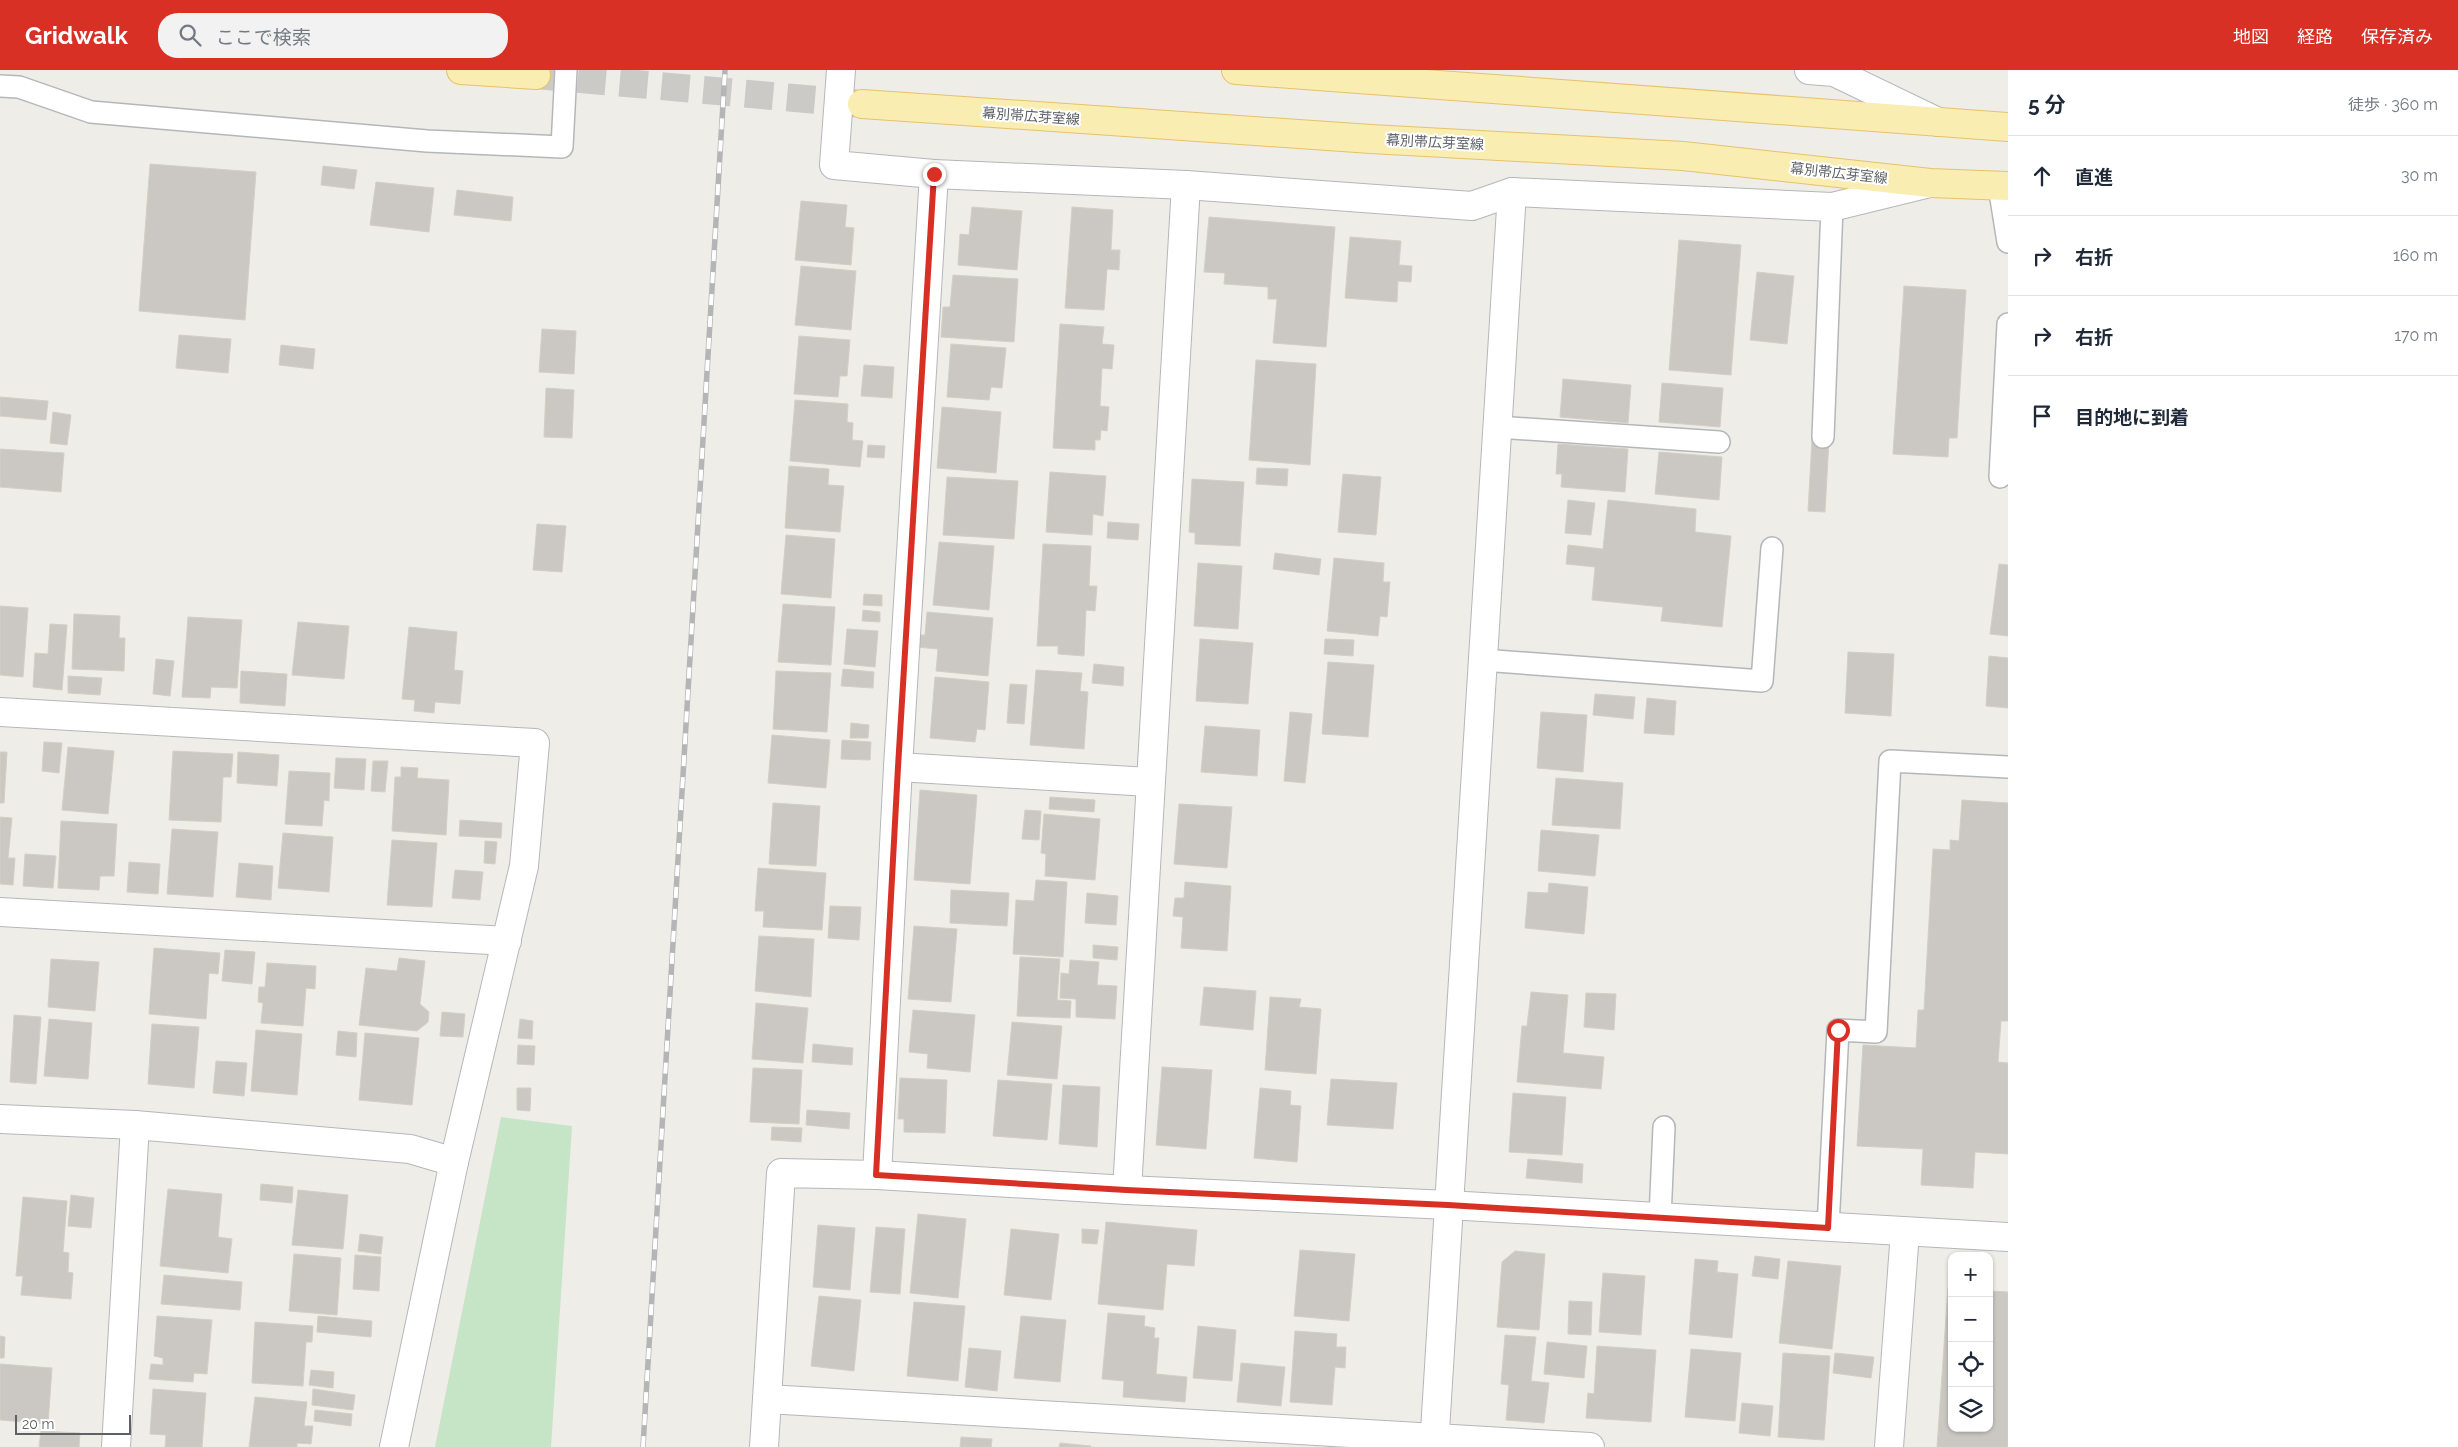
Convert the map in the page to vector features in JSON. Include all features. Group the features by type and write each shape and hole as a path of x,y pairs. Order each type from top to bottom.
{"main road":[{"path":"461,70 536,75"},
{"path":"1236,70 2008,128"},
{"name":"幕別帯広芽室線","path":"862,104 1371,139 1683,156 1930,183 2003,186"}],"street":[{"path":"840,70 834,165 934,174 1186,185 1472,206 1512,192 1832,207 1930,183"},
{"path":"1809,70 1834,72 1942,124"},
{"path":"876,1175 898,767 934,174"},
{"path":"1126,1190 1186,185"},
{"path":"1434,1443 1512,192"},
{"path":"0,712 535,743 524,866 454,1162 394,1447"},
{"path":"898,767 1149,782"},
{"path":"0,912 507,941"},
{"path":"0,1119 135,1125 410,1149 454,1162"},
{"path":"116,1447 135,1125"},
{"path":"764,1447 781,1173 876,1175 2008,1237"},
{"path":"1889,1447 1905,1232"},
{"path":"767,1399 1434,1443 1590,1447"}],"lane":[{"path":"0,86 19,87 91,112 427,141 562,147 566,70"},
{"path":"2003,186 2008,242"},
{"path":"1823,437 1832,207"},
{"path":"2000,477 2008,324"},
{"path":"1497,427 1719,442"},
{"path":"1482,660 1762,682 1772,548"},
{"path":"1828,1228 1838,1030 1876,1032 1890,761 2008,767"},
{"path":"1660,1218 1664,1128"}],"green space":[{"path":"501,1117 572,1126 551,1447 435,1447"}],"building":[{"path":"150,164 256,172 245,320 139,311"},
{"path":"323,166 357,170 354,189 321,185"},
{"path":"376,182 434,188 429,232 370,225"},
{"path":"457,190 513,197 511,221 454,215"},
{"path":"801,201 847,205 845,227 854,228 851,265 795,260"},
{"path":"972,207 1022,211 1017,270 958,265 960,234 969,235"},
{"path":"1072,207 1113,210 1111,250 1120,250 1119,270 1107,269 1104,310 1065,308"},
{"path":"1209,217 1335,227 1326,347 1273,343 1277,299 1268,299 1268,287 1224,284 1225,273 1204,272"},
{"path":"1350,237 1401,241 1399,265 1412,266 1411,282 1398,281 1397,302 1345,298"},
{"path":"1679,240 1741,245 1731,375 1669,370"},
{"path":"801,266 856,271 851,330 795,325"},
{"path":"1757,272 1794,276 1787,344 1750,340"},
{"path":"953,275 1018,279 1014,342 941,337 943,307 950,307"},
{"path":"1904,286 1966,290 1957,438 1949,438 1948,457 1893,454"},
{"path":"1060,324 1104,327 1102,344 1114,345 1112,369 1102,368 1100,406 1109,407 1107,431 1101,430 1100,440 1095,440 1095,450 1053,448"},
{"path":"542,329 576,331 574,374 539,372"},
{"path":"179,335 231,339 228,373 176,368"},
{"path":"799,336 850,340 847,376 840,376 838,397 794,394"},
{"path":"951,344 1006,348 1002,388 991,387 989,400 947,397"},
{"path":"281,345 315,349 313,369 279,365"},
{"path":"1256,360 1316,364 1310,465 1249,460"},
{"path":"864,365 894,367 892,398 861,396"},
{"path":"1563,379 1631,385 1628,423 1560,417"},
{"path":"1662,383 1723,388 1720,427 1659,422"},
{"path":"546,388 574,390 572,438 544,437"},
{"path":"0,397 48,401 46,420 0,416"},
{"path":"795,400 848,404 847,422 853,423 852,440 863,441 860,467 790,461"},
{"path":"942,407 1001,412 996,473 937,468"},
{"path":"53,412 71,415 67,445 50,443"},
{"path":"1812,439 1829,440 1825,512 1808,511"},
{"path":"1558,444 1628,449 1625,492 1561,487 1562,474 1556,474"},
{"path":"868,445 885,446 884,458 867,457"},
{"path":"0,449 64,453 61,492 0,487"},
{"path":"1659,452 1722,457 1719,500 1655,494"},
{"path":"789,466 829,469 828,485 844,486 840,532 785,528"},
{"path":"1257,468 1288,469 1287,486 1256,484"},
{"path":"1050,472 1106,476 1103,516 1093,514 1092,535 1046,532"},
{"path":"1343,474 1381,477 1376,535 1338,532"},
{"path":"947,477 1018,481 1014,539 943,535"},
{"path":"1192,479 1244,482 1240,546 1195,544 1195,533 1189,532"},
{"path":"1568,500 1595,503 1591,535 1565,533"},
{"path":"1608,500 1696,509 1695,532 1731,536 1722,627 1661,621 1663,607 1592,600 1595,567 1566,564 1568,545 1603,549"},
{"path":"1108,522 1139,524 1138,540 1107,538"},
{"path":"537,524 566,526 562,572 533,570"},
{"path":"786,535 835,539 831,598 781,594"},
{"path":"939,542 994,546 989,610 933,605"},
{"path":"1043,544 1091,546 1089,586 1097,586 1095,611 1086,610 1084,656 1058,654 1058,646 1037,646"},
{"path":"1275,553 1321,559 1319,575 1273,569"},
{"path":"1334,558 1384,563 1383,582 1390,582 1387,617 1380,616 1378,636 1327,631"},
{"path":"1198,563 1242,566 1238,629 1194,626"},
{"path":"1999,564 2008,565 2008,636 1990,634"},
{"path":"864,594 882,595 882,606 863,605"},
{"path":"783,604 835,607 831,665 778,662"},
{"path":"0,606 28,608 23,677 0,675"},
{"path":"863,610 880,612 880,622 862,621"},
{"path":"927,612 993,618 988,676 936,671 938,649 916,647 917,635 925,635"},
{"path":"74,614 120,616 119,638 125,638 124,671 72,669"},
{"path":"188,617 242,620 237,688 211,687 210,698 182,697"},
{"path":"298,622 349,626 344,679 292,675"},
{"path":"50,624 67,625 62,690 33,687 35,653 48,654"},
{"path":"409,627 457,632 454,670 463,671 460,704 435,702 434,713 414,711 415,700 402,699"},
{"path":"847,629 878,631 875,667 844,664"},
{"path":"1200,639 1253,643 1248,704 1196,701"},
{"path":"1325,639 1354,640 1353,656 1324,654"},
{"path":"1848,652 1894,654 1891,716 1845,713"},
{"path":"1989,656 2008,658 2008,708 1986,706"},
{"path":"156,659 174,661 170,696 153,694"},
{"path":"1328,662 1374,665 1368,737 1322,734"},
{"path":"1094,664 1124,667 1123,686 1092,683"},
{"path":"843,669 874,672 873,688 841,686"},
{"path":"1036,670 1082,673 1080,691 1088,692 1084,749 1030,745"},
{"path":"241,671 287,674 285,706 240,703"},
{"path":"776,671 831,673 827,732 773,729"},
{"path":"68,676 102,678 100,695 68,693"},
{"path":"935,677 989,682 985,730 977,729 975,742 930,738"},
{"path":"1010,684 1027,685 1024,724 1007,723"},
{"path":"1595,694 1635,697 1633,719 1593,715"},
{"path":"1647,698 1676,701 1674,735 1644,733"},
{"path":"1290,712 1312,714 1305,783 1284,781"},
{"path":"1541,712 1587,715 1583,772 1537,768"},
{"path":"851,723 869,725 868,738 850,738"},
{"path":"1205,726 1260,730 1257,776 1201,772"},
{"path":"772,735 830,740 826,788 768,783"},
{"path":"842,740 871,742 870,760 841,759"},
{"path":"44,742 62,743 59,773 42,771"},
{"path":"68,747 114,751 108,814 62,810"},
{"path":"173,751 233,754 231,777 223,777 221,822 169,820"},
{"path":"0,752 7,752 4,803 0,803"},
{"path":"238,752 279,755 277,786 237,783"},
{"path":"336,758 366,759 364,790 334,788"},
{"path":"373,761 388,761 385,792 371,791"},
{"path":"401,767 418,768 417,778 449,780 446,835 392,831 395,777 401,777"},
{"path":"289,771 330,773 329,801 324,800 322,826 285,824"},
{"path":"1556,778 1623,783 1620,829 1552,825"},
{"path":"920,790 977,795 970,884 914,880"},
{"path":"1050,797 1095,800 1094,812 1049,809"},
{"path":"1962,800 2008,803 2008,1021 2001,1021 1998,1062 2008,1063 2008,1154 1975,1152 1973,1188 1921,1185 1923,1149 1857,1146 1863,1045 1916,1048 1918,1010 1924,1010 1933,849 1950,850 1950,840 1959,841"},
{"path":"773,803 820,806 816,866 769,864"},
{"path":"1179,804 1232,807 1227,868 1174,864"},
{"path":"1025,810 1041,811 1039,840 1022,839"},
{"path":"1044,814 1100,819 1095,880 1045,876 1046,854 1041,853"},
{"path":"0,817 12,818 8,858 15,858 13,885 0,884"},
{"path":"460,820 502,823 501,838 459,836"},
{"path":"61,821 117,824 114,876 100,876 99,890 58,888"},
{"path":"172,829 218,832 213,897 167,894"},
{"path":"1541,830 1599,835 1595,876 1538,871"},
{"path":"283,833 333,837 329,892 278,888"},
{"path":"392,840 437,843 432,907 387,905"},
{"path":"485,841 497,842 495,864 484,863"},
{"path":"25,854 56,856 53,888 23,886"},
{"path":"129,862 160,864 158,894 127,892"},
{"path":"239,863 273,866 271,900 236,897"},
{"path":"758,868 826,873 822,930 763,927 764,911 755,911"},
{"path":"455,870 483,872 480,900 452,898"},
{"path":"1036,880 1067,882 1063,957 1013,954 1016,900 1034,901"},
{"path":"1185,882 1231,886 1227,951 1181,948 1183,917 1173,916 1175,898 1184,898"},
{"path":"1549,883 1588,887 1584,934 1525,928 1528,892 1548,893"},
{"path":"951,890 1009,893 1007,926 950,923"},
{"path":"1087,893 1118,896 1116,925 1085,923"},
{"path":"830,906 861,907 859,940 828,938"},
{"path":"914,926 957,929 951,1002 908,999"},
{"path":"759,936 814,939 811,997 755,991"},
{"path":"1093,945 1118,947 1117,960 1093,958"},
{"path":"154,948 220,953 218,974 209,973 206,1019 149,1014"},
{"path":"225,950 255,952 252,984 222,981"},
{"path":"1020,957 1060,959 1057,1000 1071,1001 1070,1018 1017,1016"},
{"path":"399,958 425,961 420,1004 429,1012 428,1022 417,1031 359,1025 366,968 397,971"},
{"path":"51,959 99,962 95,1011 48,1007"},
{"path":"1070,960 1099,962 1097,985 1117,986 1115,1019 1076,1017 1076,999 1060,998 1061,973 1069,974"},
{"path":"267,963 316,966 315,989 306,988 303,1026 261,1023 263,1003 258,1002 259,987 265,987"},
{"path":"1204,987 1256,991 1253,1030 1200,1025"},
{"path":"1531,992 1568,995 1563,1053 1604,1057 1601,1089 1517,1082 1522,1026 1527,1026"},
{"path":"1586,993 1616,994 1614,1030 1584,1027"},
{"path":"1270,997 1301,999 1299,1007 1321,1009 1316,1074 1265,1070"},
{"path":"756,1003 808,1008 803,1063 752,1059"},
{"path":"913,1010 975,1015 970,1072 927,1068 928,1054 909,1052"},
{"path":"442,1012 465,1014 463,1037 440,1036"},
{"path":"14,1015 41,1017 36,1084 10,1082"},
{"path":"49,1019 92,1023 88,1079 44,1076"},
{"path":"520,1019 533,1021 532,1039 518,1038"},
{"path":"1012,1022 1062,1026 1057,1079 1007,1075"},
{"path":"152,1024 199,1027 194,1088 148,1084"},
{"path":"256,1030 302,1034 297,1095 251,1091"},
{"path":"338,1031 357,1033 356,1057 336,1055"},
{"path":"365,1033 419,1038 412,1105 359,1100"},
{"path":"813,1044 853,1048 852,1065 812,1062"},
{"path":"518,1045 535,1046 534,1065 517,1064"},
{"path":"216,1061 247,1063 244,1096 213,1093"},
{"path":"1162,1067 1212,1070 1206,1149 1156,1145"},
{"path":"753,1068 802,1070 799,1124 750,1122"},
{"path":"900,1078 947,1080 945,1133 904,1132 904,1119 898,1119"},
{"path":"1331,1079 1397,1083 1393,1129 1327,1125"},
{"path":"998,1080 1052,1084 1047,1140 993,1136"},
{"path":"1063,1085 1100,1087 1097,1147 1059,1144"},
{"path":"517,1088 531,1088 530,1111 517,1110"},
{"path":"1260,1088 1291,1091 1290,1105 1301,1106 1297,1162 1254,1158"},
{"path":"1513,1093 1566,1097 1562,1155 1509,1152"},
{"path":"807,1110 850,1113 849,1129 806,1125"},
{"path":"772,1127 802,1128 801,1142 771,1140"},
{"path":"1528,1159 1583,1164 1582,1183 1526,1178"},
{"path":"261,1184 293,1187 292,1203 260,1200"},
{"path":"168,1189 222,1194 218,1237 232,1239 228,1273 160,1266"},
{"path":"298,1190 348,1195 343,1249 292,1245"},
{"path":"71,1195 94,1198 91,1228 68,1226"},
{"path":"23,1197 67,1201 63,1252 69,1253 68,1272 73,1273 71,1299 21,1295 23,1276 16,1276"},
{"path":"918,1214 966,1219 958,1298 910,1293"},
{"path":"1106,1222 1197,1230 1194,1266 1167,1264 1163,1310 1098,1304"},
{"path":"818,1225 855,1228 850,1290 813,1287"},
{"path":"876,1227 905,1229 900,1294 870,1292"},
{"path":"1011,1229 1059,1234 1051,1300 1004,1295"},
{"path":"1082,1229 1099,1230 1097,1244 1082,1243"},
{"path":"360,1234 383,1237 381,1254 358,1251"},
{"path":"1300,1250 1355,1254 1349,1321 1294,1316"},
{"path":"1515,1251 1545,1254 1539,1330 1497,1327 1502,1262"},
{"path":"294,1254 341,1258 337,1315 289,1311"},
{"path":"355,1255 381,1257 379,1291 353,1289"},
{"path":"1755,1256 1780,1259 1778,1279 1752,1276"},
{"path":"1695,1259 1718,1261 1717,1272 1738,1274 1732,1338 1689,1334"},
{"path":"1788,1261 1841,1266 1832,1349 1779,1343"},
{"path":"1603,1273 1645,1276 1641,1335 1599,1332"},
{"path":"164,1275 242,1282 240,1310 161,1304"},
{"path":"1948,1288 1948,1432 1993,1432 1993,1291 2008,1292 2008,1447 1937,1447"},
{"path":"819,1296 861,1300 854,1371 811,1366"},
{"path":"1569,1301 1592,1302 1591,1335 1568,1334"},
{"path":"914,1302 965,1306 958,1381 907,1376"},
{"path":"1108,1313 1145,1316 1144,1326 1155,1328 1154,1338 1159,1338 1156,1374 1187,1377 1185,1402 1123,1397 1124,1381 1102,1379"},
{"path":"157,1316 212,1320 207,1374 194,1373 193,1382 149,1379 151,1364 163,1365 163,1358 154,1356"},
{"path":"318,1316 372,1321 371,1337 317,1332"},
{"path":"1021,1316 1066,1320 1060,1382 1014,1378"},
{"path":"255,1322 313,1326 312,1342 306,1342 303,1386 252,1383"},
{"path":"1198,1326 1236,1330 1232,1381 1193,1378"},
{"path":"1295,1331 1337,1334 1336,1347 1346,1347 1345,1368 1335,1367 1332,1405 1290,1402"},
{"path":"1505,1335 1536,1337 1531,1381 1549,1383 1544,1423 1506,1420 1509,1385 1501,1384"},
{"path":"0,1336 5,1337 4,1358 0,1358"},
{"path":"1547,1342 1587,1346 1584,1378 1544,1374"},
{"path":"1597,1346 1656,1350 1651,1422 1586,1418 1588,1393 1594,1394"},
{"path":"969,1348 1001,1351 997,1391 965,1387"},
{"path":"1691,1349 1741,1353 1735,1421 1685,1417"},
{"path":"1783,1353 1830,1356 1824,1440 1778,1437"},
{"path":"1835,1353 1874,1357 1871,1378 1833,1373"},
{"path":"1241,1363 1285,1367 1281,1406 1237,1402"},
{"path":"0,1364 52,1368 48,1424 0,1420"},
{"path":"311,1370 334,1372 333,1388 309,1385"},
{"path":"153,1389 206,1393 202,1447 165,1447 166,1435 150,1434"},
{"path":"313,1389 355,1395 353,1410 312,1405"},
{"path":"255,1397 307,1402 304,1426 313,1426 311,1444 297,1443 297,1447 249,1447"},
{"path":"1742,1403 1773,1406 1770,1436 1739,1433"},
{"path":"315,1410 352,1414 351,1426 314,1421"},
{"path":"41,1431 80,1433 79,1447 39,1447"},
{"path":"961,1437 992,1439 991,1447 960,1447"},
{"path":"1060,1443 1091,1446 1091,1447 1059,1447"}],"tunnel":[{"path":"536,75 862,104"}],"railway":[{"path":"643,1447 725,70"}],"route":[{"path":"934,174 898,767 876,1175 1126,1190 1448,1205 1828,1228 1838,1030"}]}
